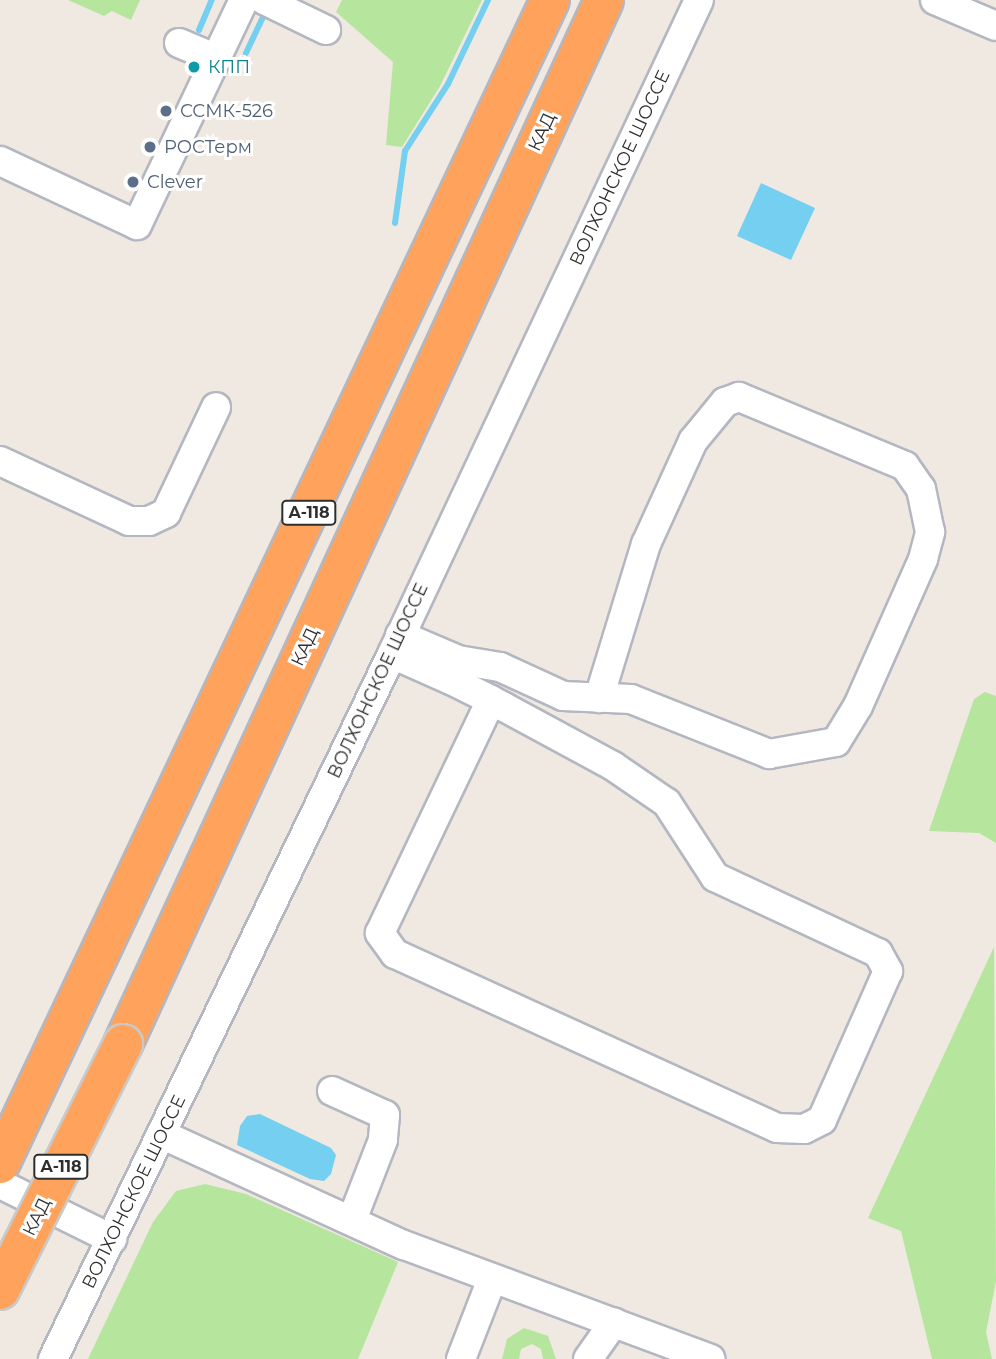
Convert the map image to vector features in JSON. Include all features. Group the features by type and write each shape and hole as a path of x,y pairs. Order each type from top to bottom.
{"highway":[{"name":"А-118","path":"0,1164 550,0"},
{"name":"КАД","path":"0,1290 122,1044 604,0"}],"street":[{"path":"0,161 137,225 244,0"},
{"path":"264,0 326,30"},
{"name":"ВОЛХОНСКОЕ ШОССЕ","path":"52,1359 396,644 699,0"},
{"path":"935,0 996,26"},
{"path":"179,43 217,59"},
{"path":"396,644 458,660 500,667 563,696 599,698 631,699 769,754 836,742 858,706 923,559 930,532 921,489 905,466 739,397 725,402 693,441 646,544 599,698"},
{"path":"0,461 129,521 149,521 166,513 216,408"},
{"path":"396,644 491,700 613,766 667,803 715,877 877,953 888,971 822,1120 804,1129 777,1128 395,954 380,933 491,700"},
{"path":"332,1091 385,1115 383,1140 352,1220"},
{"path":"161,1134 352,1220 492,1279 711,1359"},
{"path":"0,1184 112,1239"},
{"path":"461,1359 492,1279"},
{"path":"588,1359 614,1322"}],"green space":[{"path":"68,0 140,0 131,20 112,11 104,16"},
{"path":"342,0 482,0 440,86 402,147 386,145 393,62 336,12"},
{"path":"985,692 996,696 996,843 979,833 929,831 974,699"},
{"path":"994,947 996,1281 986,1332 992,1359 932,1359 901,1231 868,1218"},
{"path":"205,1184 246,1194 398,1262 358,1359 88,1359 153,1222 176,1191"},
{"path":"524,1328 548,1336 556,1359 543,1359 541,1349 532,1344 521,1349 519,1359 502,1359 507,1339"}],"water":[{"path":"761,183 815,208 791,260 737,236"},
{"path":"260,1114 331,1148 336,1155 331,1174 324,1181 310,1179 237,1145 240,1126 247,1116"}],"waterway":[{"path":"199,30 212,0"},
{"path":"395,223 405,151 448,84 488,0"},
{"path":"246,53 264,15"}],"place":[{"name":"КПП","path":"194,67"},
{"name":"ССМК-526","path":"166,111"},
{"name":"РОСТерм","path":"150,147"},
{"name":"Clever","path":"133,182"}]}
